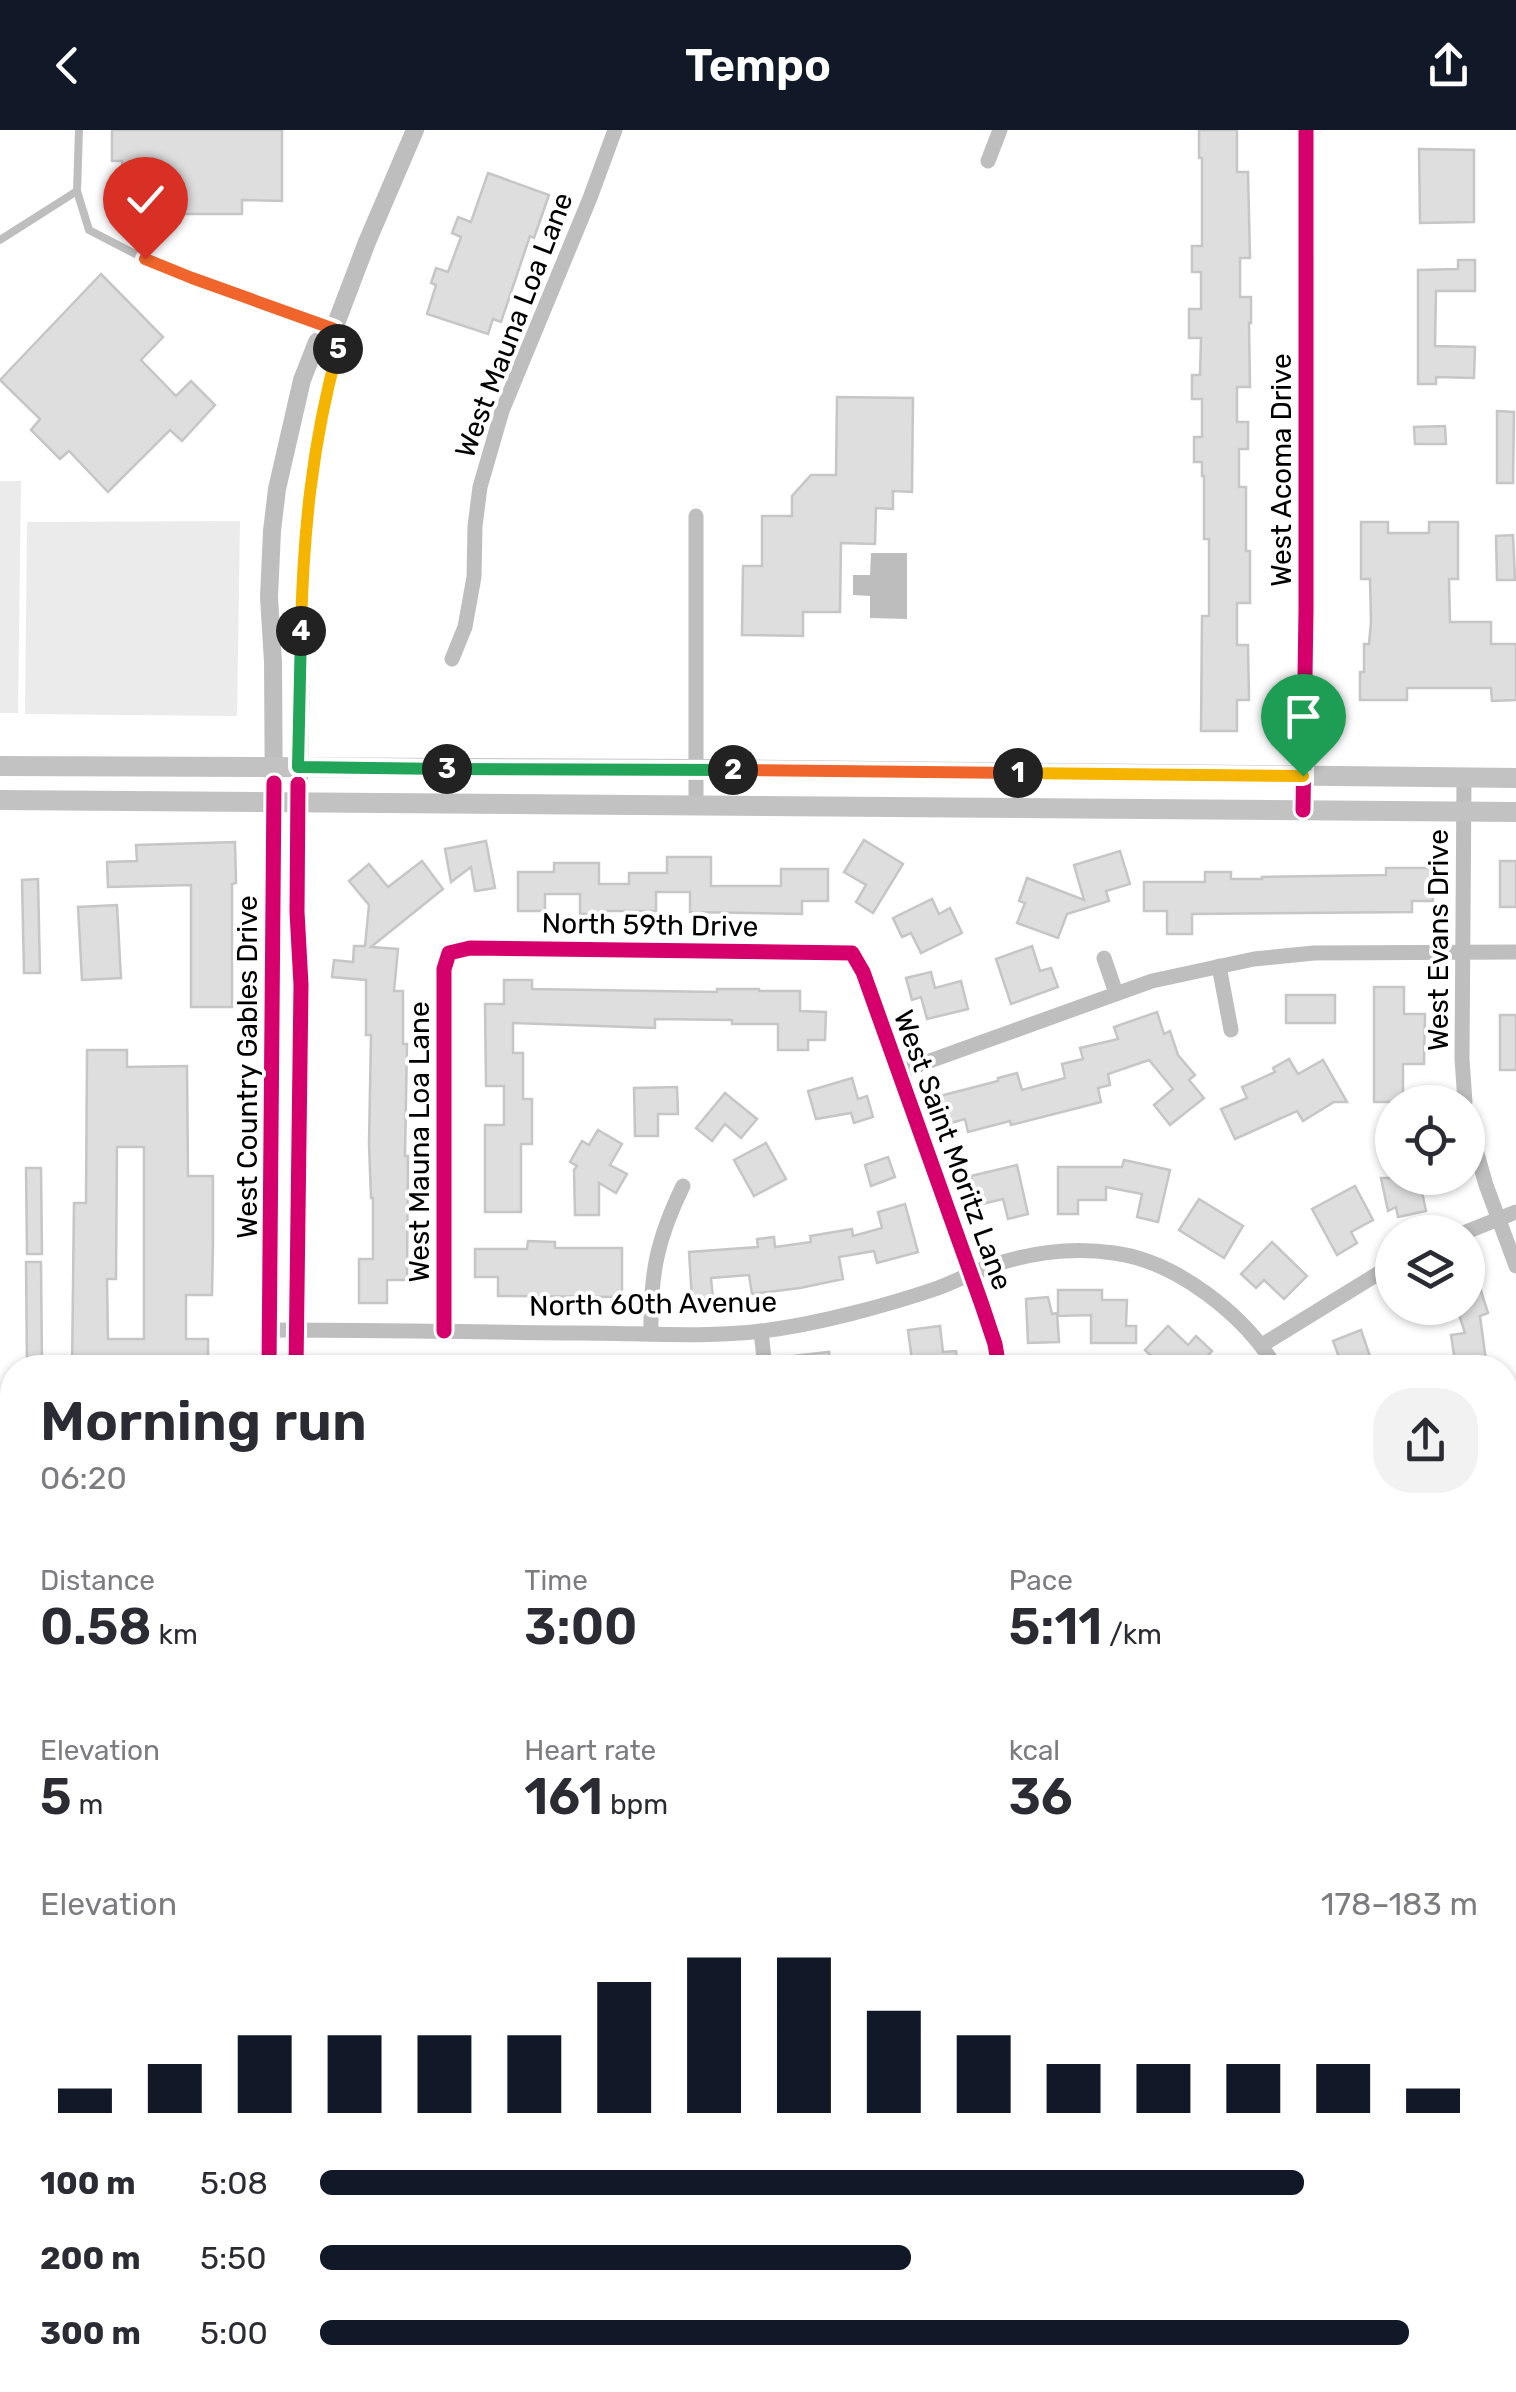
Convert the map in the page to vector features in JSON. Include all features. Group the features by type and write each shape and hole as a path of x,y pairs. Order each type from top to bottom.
{"main road":[{"path":"0,766 1516,778"},
{"path":"0,800 1516,812"}],"street":[{"name":"West Country Gables Drive","path":"296,1355 301,984 297,912 298,767 306,524 318,436 338,347 334,329 416,130"},
{"name":"West Mauna Loa Lane","path":"452,659 465,627 474,577 480,488 502,411 616,130"},
{"path":"988,160 1000,130"},
{"name":"West Acoma Drive","path":"1303,810 1306,130"},
{"name":"West Country Gables Drive","path":"270,1355 272,531 277,489 302,380 316,342 334,329"},
{"path":"696,516 696,806"},
{"name":"West Evans Drive","path":"1463,1085 1464,778"},
{"name":"North 59th Drive","path":"449,953 470,948 852,952"},
{"name":"West Saint Moritz Lane","path":"852,952 863,972 997,1355"},
{"path":"899,1072 1152,981 1254,959 1314,953 1516,952"},
{"name":"West Mauna Loa Lane","path":"444,1331 444,969 449,953"},
{"path":"1104,958 1116,993"},
{"path":"1219,966 1231,1030"},
{"path":"1485,1177 1516,1266"},
{"path":"651,1334 654,1267 665,1226 683,1186"},
{"path":"1485,1224 1516,1212"},
{"name":"North 60th Avenue","path":"270,1330 651,1334 761,1331 879,1306 940,1288 993,1265 1054,1251 1118,1253 1181,1276 1239,1321 1262,1345"},
{"path":"1268,1355 1262,1345 1375,1275"},
{"path":"761,1331 764,1355"}],"lane":[{"path":"79,130 77,191 90,230 145,259 334,329"},
{"path":"0,240 77,191"}],"shaded area":[{"path":"0,481 21,481 18,713 0,713"},
{"path":"240,521 237,716 25,714 27,522"},
{"path":"871,553 907,553 907,619 870,618 870,596 853,595 853,575 870,575"}],"building":[{"path":"112,130 282,130 282,201 242,200 242,214 143,214 144,195 136,195 137,171 123,171 122,161 112,161"},
{"path":"1199,130 1237,130 1237,172 1248,172 1250,258 1240,258 1240,297 1251,297 1250,387 1237,387 1237,422 1248,422 1248,449 1239,449 1239,487 1246,487 1250,603 1237,603 1237,645 1248,645 1249,700 1237,700 1237,731 1201,731 1202,616 1209,616 1209,539 1204,539 1202,462 1194,462 1194,437 1202,437 1202,399 1192,399 1192,375 1200,375 1201,338 1189,338 1189,309 1201,309 1201,272 1192,272 1192,246 1202,246"},
{"path":"1419,149 1474,150 1474,222 1420,223"},
{"path":"488,173 549,195 534,238 530,236 501,322 493,319 488,334 427,314 436,285 431,283 436,268 448,272 461,237 452,233 458,217 471,222"},
{"path":"1458,260 1475,260 1475,291 1436,291 1435,346 1475,347 1474,378 1436,377 1436,384 1418,384 1418,270 1458,269"},
{"path":"101,274 163,337 141,360 176,396 191,381 215,405 182,441 170,430 108,492 69,451 60,459 31,430 40,419 0,380"},
{"path":"837,397 913,398 912,492 893,491 893,509 876,508 875,544 841,543 840,612 803,612 803,636 742,635 743,566 762,566 762,516 792,516 792,496 811,475 836,475"},
{"path":"1497,411 1514,412 1513,483 1497,483"},
{"path":"1445,426 1446,444 1415,444 1414,427"},
{"path":"1361,522 1388,522 1388,533 1429,533 1429,522 1458,522 1458,579 1449,579 1450,622 1491,622 1491,644 1516,644 1516,700 1492,701 1491,688 1407,688 1407,700 1360,700 1360,672 1364,672 1364,644 1369,644 1371,622 1370,579 1361,579"},
{"path":"1513,535 1515,580 1497,580 1496,536"},
{"path":"864,840 903,864 873,913 856,902 866,885 844,872"},
{"path":"486,841 495,888 475,891 471,867 451,882 445,849"},
{"path":"235,842 232,1007 191,1007 191,885 108,887 107,862 137,861 136,845"},
{"path":"1120,851 1130,884 1106,891 1109,901 1067,914 1058,938 1017,923 1025,903 1019,901 1027,878 1084,900 1074,865"},
{"path":"667,857 711,857 711,886 781,886 781,869 828,869 828,901 802,901 802,914 690,912 690,892 656,892 656,911 580,914 580,894 545,894 545,911 518,911 518,872 554,872 554,863 599,863 599,884 629,884 629,873 667,873"},
{"path":"422,861 443,889 371,947 398,949 394,991 403,991 403,1044 407,1044 407,1280 387,1280 387,1303 359,1303 359,1259 373,1259 371,1035 366,1035 366,980 332,977 334,960 353,962 354,946 365,946 369,905 349,881 369,864 388,887"},
{"path":"1500,861 1516,861 1516,907 1500,907"},
{"path":"1386,868 1433,868 1433,901 1412,901 1412,912 1192,914 1192,934 1167,934 1167,911 1144,911 1144,882 1205,882 1205,872 1231,872 1231,879 1386,875"},
{"path":"38,879 40,973 24,973 22,880"},
{"path":"932,899 939,914 950,908 962,933 921,953 911,933 902,937 893,918"},
{"path":"117,905 121,978 82,980 78,907"},
{"path":"1032,946 1040,971 1051,968 1058,987 1011,1004 996,959"},
{"path":"931,972 935,988 961,981 968,1009 927,1019 921,997 912,1000 906,978"},
{"path":"504,980 532,980 532,989 800,991 800,1011 826,1012 825,1040 808,1040 808,1050 778,1050 778,1024 732,1024 732,1020 655,1019 655,1028 513,1023 513,1053 523,1053 523,1099 532,1099 532,1144 521,1144 521,1212 485,1212 485,1125 504,1125 504,1086 486,1086 485,1004 504,1004"},
{"path":"1374,987 1404,987 1404,1014 1425,1014 1424,1064 1403,1064 1403,1085 1375,1085 1374,1102"},
{"path":"1286,995 1335,995 1335,1023 1286,1023"},
{"path":"1157,1012 1164,1034 1170,1031 1178,1055 1195,1075 1189,1080 1204,1098 1170,1125 1154,1105 1173,1089 1149,1060 1108,1074 1110,1085 1098,1088 1101,1102 968,1132 965,1119 947,1124 940,1096 1017,1073 1022,1090 1065,1078 1062,1064 1083,1059 1080,1048 1118,1039 1114,1027"},
{"path":"1500,1015 1516,1015 1516,1070 1500,1070"},
{"path":"87,1050 127,1050 127,1067 187,1066 188,1176 213,1176 213,1244 212,1295 186,1295 186,1339 208,1339 208,1355 72,1355 74,1203 86,1203","holes":["117,1147 144,1147 144,1339 108,1339 107,1279 116,1279"]},
{"path":"1289,1059 1298,1074 1323,1060 1347,1102 1334,1102 1303,1121 1297,1111 1235,1139 1221,1109 1247,1098 1242,1087 1275,1072 1273,1068"},
{"path":"852,1078 858,1099 867,1096 873,1117 854,1123 851,1113 816,1119 808,1091"},
{"path":"677,1087 678,1114 658,1114 658,1136 635,1136 634,1088"},
{"path":"725,1093 757,1119 741,1138 725,1124 712,1141 696,1128"},
{"path":"598,1130 622,1144 610,1165 627,1174 616,1193 599,1183 599,1215 575,1215 577,1166 570,1162 582,1141 589,1145"},
{"path":"766,1143 786,1179 754,1196 734,1160"},
{"path":"888,1157 895,1177 871,1186 865,1165"},
{"path":"1124,1160 1170,1170 1158,1222 1137,1217 1142,1194 1106,1187 1106,1200 1078,1200 1078,1214 1058,1214 1058,1167 1122,1167"},
{"path":"1017,1165 1028,1214 1008,1219 1003,1199 978,1205 971,1176"},
{"path":"26,1168 41,1168 42,1254 27,1254"},
{"path":"1355,1186 1373,1220 1351,1232 1357,1243 1337,1255 1312,1209"},
{"path":"1385,1195 1423,1195 1426,1211 1398,1215 1396,1207 1388,1211"},
{"path":"1199,1199 1243,1226 1224,1258 1179,1230"},
{"path":"905,1204 918,1252 877,1263 874,1251 839,1257 843,1279 800,1288 752,1294 749,1275 711,1278 713,1298 692,1299 689,1252 758,1247 757,1239 774,1237 775,1247 811,1242 810,1236 852,1229 853,1236 882,1228 878,1212"},
{"path":"528,1241 555,1242 555,1248 622,1248 622,1297 498,1296 498,1277 475,1277 475,1249 527,1249"},
{"path":"1272,1242 1307,1276 1284,1299 1264,1280 1256,1288 1241,1274"},
{"path":"26,1262 41,1262 42,1355 27,1355"},
{"path":"1058,1290 1102,1290 1102,1300 1127,1300 1126,1326 1136,1326 1136,1343 1091,1343 1091,1315 1058,1316"},
{"path":"1048,1297 1052,1314 1057,1313 1059,1342 1028,1343 1026,1299"},
{"path":"1462,1325 1481,1325 1485,1355 1454,1355 1451,1335 1465,1333"},
{"path":"940,1326 943,1352 956,1351 956,1355 911,1355 908,1330"},
{"path":"1168,1326 1188,1345 1196,1336 1212,1351 1208,1355 1150,1355 1145,1350"},
{"path":"1361,1330 1370,1355 1338,1355 1333,1341"}],"cycle path":[{"path":"1303,810 1306,130"},
{"path":"269,1355 274,783"},
{"path":"296,1355 301,985 298,784"},
{"path":"444,1331 444,969 449,953 470,948 852,953 863,972 997,1355"}],"route":[{"path":"145,259 334,329 338,347 318,436 306,524 298,767 1303,776"}]}
